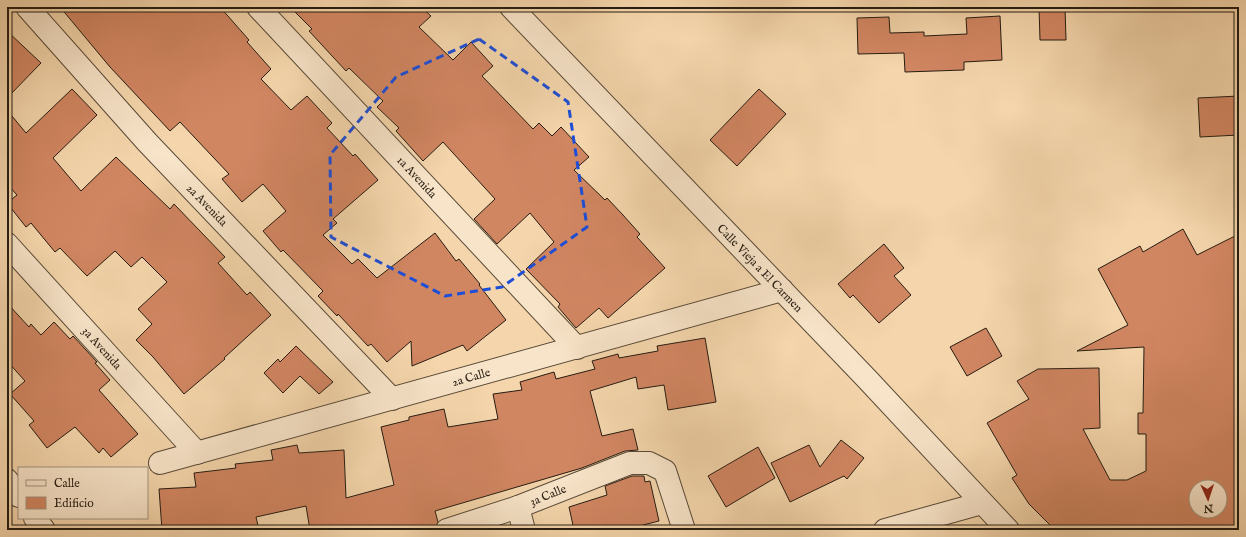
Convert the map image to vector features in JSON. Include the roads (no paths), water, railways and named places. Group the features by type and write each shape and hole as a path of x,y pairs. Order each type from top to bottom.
{"street":[{"name":"2a Avenida","path":"27,7 147,142 392,399"},
{"name":"1a Avenida","path":"258,7 577,348"},
{"name":"Calle Vieja a El Carmen","path":"511,7 782,290 1008,530"},
{"name":"3a Avenida","path":"7,244 197,453"},
{"name":"2a Calle","path":"160,463 782,290"},
{"name":"3a Calle","path":"447,530 518,507 630,463 649,463 665,471 684,530"},
{"path":"7,480 18,495"},
{"path":"885,530 982,503"},
{"path":"518,507 524,530"},
{"path":"36,519 44,530"}]}
